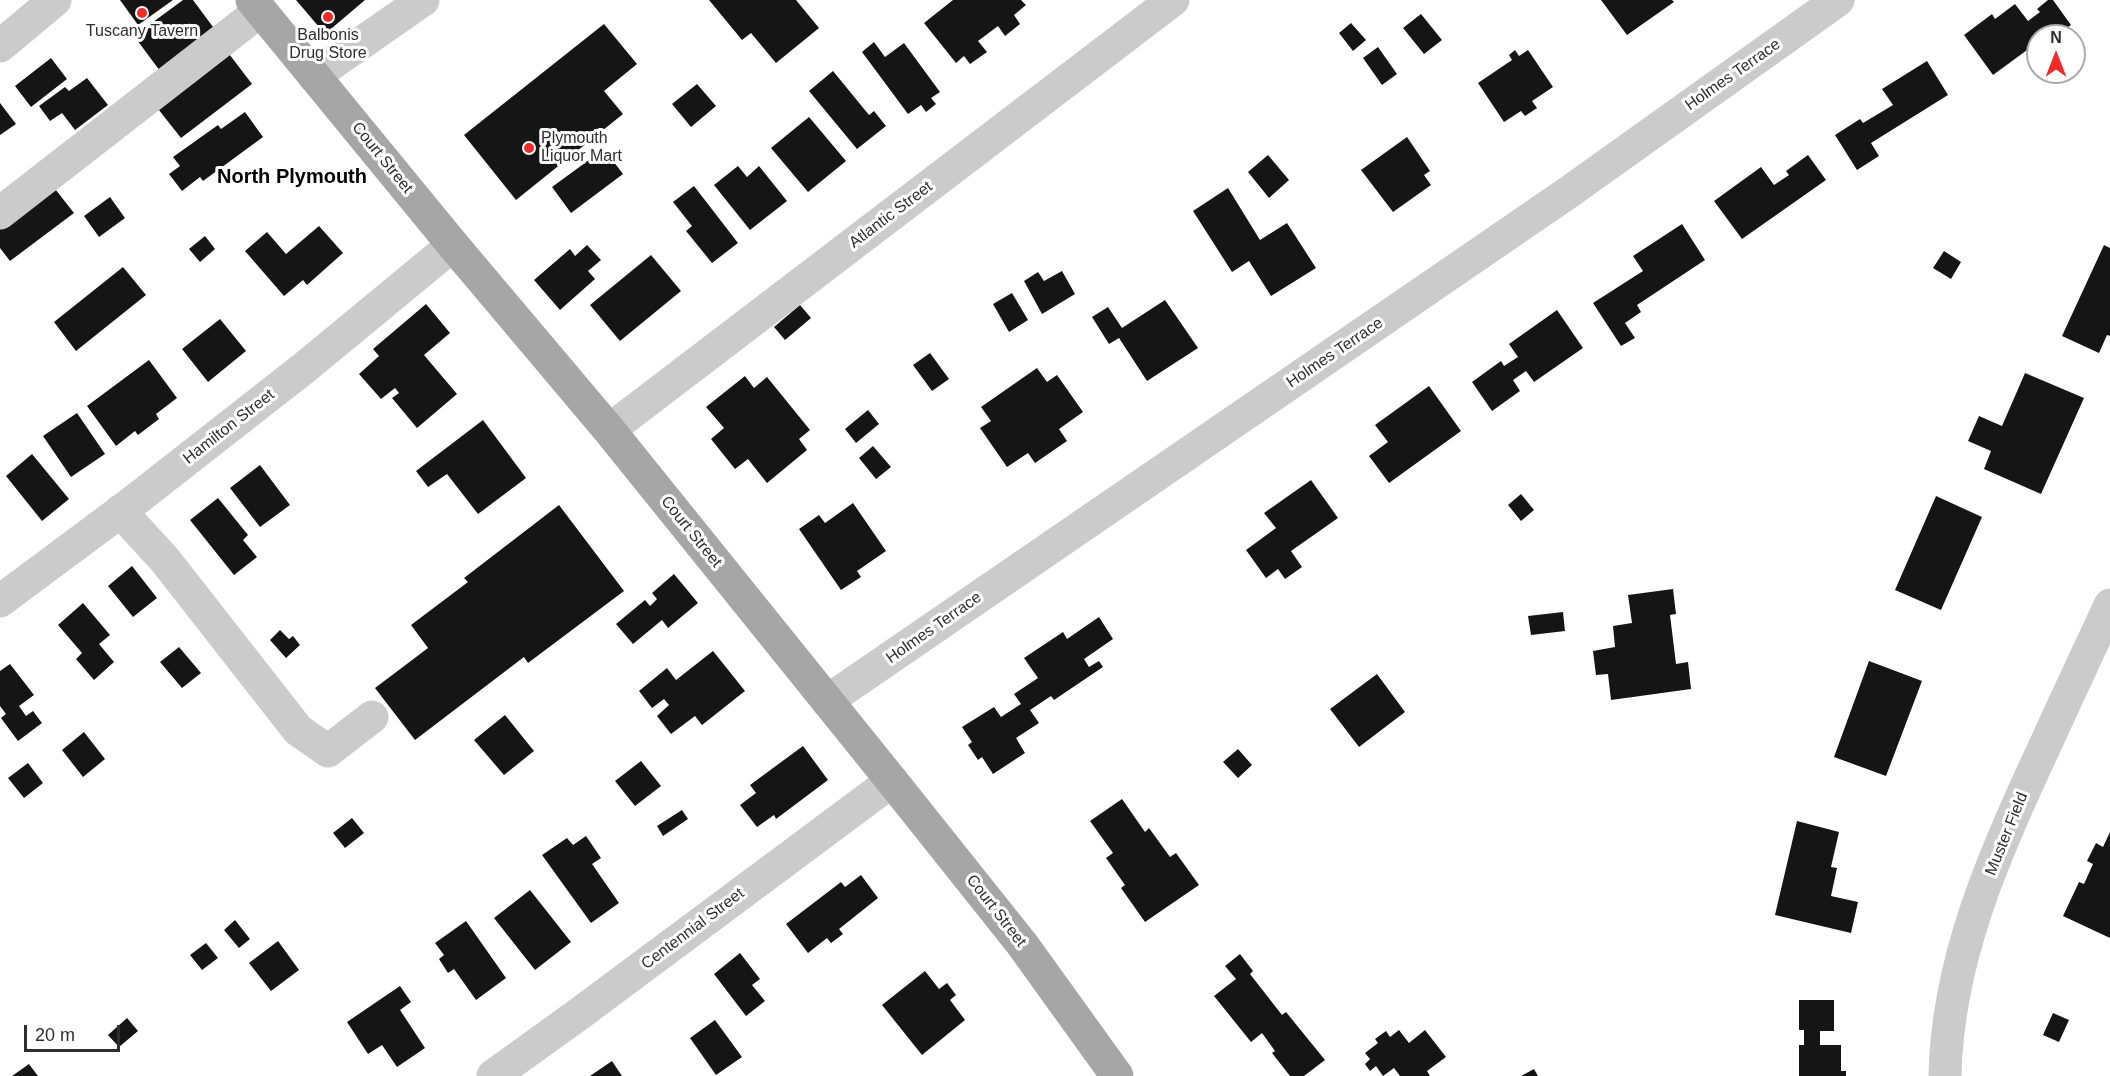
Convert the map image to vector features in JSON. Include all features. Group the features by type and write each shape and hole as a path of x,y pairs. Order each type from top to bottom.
{"main road":[{"name":"Court Street","path":"256,5 453,245 609,430 892,781 1022,944 1117,1076"}],"street":[{"path":"0,46 55,0"},
{"path":"314,76 423,0"},
{"name":"Atlantic Street","path":"609,430 1173,0"},
{"name":"Holmes Terrace","path":"827,701 1569,192 1838,0"},
{"path":"0,213 256,5"},
{"name":"Hamilton Street","path":"0,601 304,368 453,245"},
{"path":"120,511 172,568 298,730 328,751 372,717"},
{"name":"Muster Field","path":"1945,1076 1952,1003 1965,945 2007,827 2110,604"},
{"name":"Centennial Street","path":"493,1076 892,781"}],"building":[{"name":"Tuscany Tavern","path":"120,0 173,0 138,25"},
{"path":"183,0 193,0 219,35 163,75 134,36"},
{"name":"Balbonis Drug Store","path":"296,0 365,0 325,34"},
{"path":"709,0 796,0 819,28 776,63 751,33 742,40"},
{"path":"953,0 1021,0 1026,5 1014,15 1020,24 1005,36 998,26 978,41 987,52 970,64 964,56 956,63 924,23"},
{"path":"1601,0 1672,0 1674,2 1627,35"},
{"path":"2048,0 2053,0 2070,24 2026,24 2026,51 1993,75 1964,35 1992,14 1995,19 2015,4 2028,21 2040,12 2037,9"},
{"path":"1421,14 1442,40 1424,54 1403,28"},
{"path":"1351,23 1366,40 1353,51 1339,33"},
{"path":"604,24 637,64 604,91 623,114 516,200 464,135"},
{"path":"874,42 885,57 904,43 940,92 931,98 936,104 926,112 921,105 908,114 862,52"},
{"path":"223,46 252,84 181,138 151,100"},
{"path":"1378,47 1397,74 1382,85 1363,58"},
{"path":"1515,50 1519,56 1528,50 1553,87 1532,101 1537,108 1525,116 1521,111 1504,122 1478,83 1512,60 1509,55"},
{"path":"51,58 67,79 31,107 15,86"},
{"path":"1927,61 1948,95 1871,143 1879,156 1857,170 1835,135 1860,119 1863,123 1893,105 1882,89"},
{"path":"833,71 869,115 874,111 886,126 857,149 809,91"},
{"path":"87,78 108,105 75,130 62,113 50,121 39,106 65,87 69,91"},
{"path":"697,84 716,106 691,127 672,104"},
{"path":"0,103 16,124 0,135"},
{"path":"245,112 263,137 203,181 200,177 182,191 169,174 180,166 173,157 218,125 221,129"},
{"path":"809,117 846,161 808,192 771,148"},
{"path":"1407,137 1430,171 1424,175 1431,185 1393,212 1361,170"},
{"path":"604,149 623,174 571,213 552,187"},
{"path":"1268,155 1289,180 1269,198 1248,172"},
{"path":"1808,155 1826,180 1742,239 1714,201 1761,167 1774,185 1789,175 1786,171"},
{"path":"738,166 747,177 759,166 787,201 750,230 714,185"},
{"path":"52,185 74,213 10,261 0,248 0,225"},
{"path":"694,186 738,243 712,263 686,231 692,226 673,202"},
{"path":"1228,188 1260,240 1287,223 1316,268 1271,296 1249,261 1232,272 1193,211"},
{"path":"110,197 125,218 99,237 84,216"},
{"path":"1682,224 1705,260 1637,305 1641,312 1625,323 1635,338 1621,346 1593,303 1643,271 1633,256"},
{"path":"319,226 343,253 307,285 303,280 284,296 245,251 267,232 286,254"},
{"path":"205,236 215,249 200,262 189,249"},
{"path":"587,245 601,260 588,271 595,279 560,310 534,280 570,249 575,256"},
{"path":"2104,245 2110,248 2110,336 2107,335 2099,353 2062,336"},
{"path":"1944,251 1961,262 1951,279 1933,268"},
{"path":"651,255 681,291 620,341 590,305"},
{"path":"123,267 146,295 76,351 54,322"},
{"path":"1062,271 1075,294 1042,314 1024,281 1038,272 1044,281"},
{"path":"1012,293 1028,320 1009,332 993,304"},
{"path":"1165,300 1198,348 1147,381 1119,338 1109,344 1092,317 1108,307 1122,328"},
{"path":"426,304 450,333 424,355 457,394 417,428 392,398 399,393 395,388 381,399 359,374 379,356 373,349"},
{"path":"800,305 811,318 785,340 774,327"},
{"path":"1557,310 1583,348 1534,382 1526,371 1513,380 1520,391 1492,411 1472,382 1501,361 1504,366 1518,357 1509,344"},
{"path":"220,319 246,351 208,382 182,349"},
{"path":"930,353 949,379 932,391 913,365"},
{"path":"149,360 177,398 156,414 159,419 138,435 135,431 116,446 87,406"},
{"path":"1037,368 1047,382 1057,375 1083,412 1059,429 1067,441 1035,463 1028,453 1007,467 980,428 991,421 981,407"},
{"path":"2025,373 2084,398 2041,494 1984,469 1991,451 1968,441 1979,416 2002,426"},
{"path":"745,376 754,388 767,377 810,430 799,439 807,450 767,483 748,459 735,469 711,439 724,428 706,407"},
{"path":"1429,386 1461,431 1389,483 1369,456 1388,442 1375,425"},
{"path":"868,410 879,424 856,443 845,429"},
{"path":"77,413 105,454 71,477 43,436"},
{"path":"483,420 526,478 478,514 447,474 428,487 416,471"},
{"path":"873,446 891,467 876,479 859,458"},
{"path":"32,454 69,499 42,521 6,476"},
{"path":"260,465 290,505 260,527 230,488"},
{"path":"1311,480 1338,518 1291,551 1302,567 1285,579 1278,569 1266,578 1246,550 1276,528 1264,513"},
{"path":"1521,494 1534,510 1521,521 1508,505"},
{"path":"1936,496 1982,517 1941,610 1895,590"},
{"path":"218,498 248,535 243,540 257,557 234,575 190,520"},
{"path":"853,503 886,551 857,571 861,577 841,590 799,529 819,515 825,523"},
{"path":"559,505 624,591 528,663 524,657 415,740 375,688 428,648 411,625 468,582 464,578"},
{"path":"132,566 157,598 133,617 108,586"},
{"path":"674,574 698,603 668,628 662,620 633,644 616,624 645,600 650,606 657,599 652,593"},
{"path":"1673,589 1676,614 1670,615 1676,664 1688,662 1691,689 1611,700 1608,674 1596,675 1593,651 1615,647 1613,626 1632,623 1628,595"},
{"path":"83,603 110,635 99,644 114,662 94,680 76,659 82,653 58,625"},
{"path":"1563,612 1565,631 1531,635 1528,616"},
{"path":"1099,617 1113,639 1084,659 1089,667 1099,661 1103,667 1054,700 1051,696 1030,710 1039,723 1016,738 1025,753 993,774 982,757 978,760 968,745 972,742 962,727 994,707 1001,717 1021,704 1014,694 1038,678 1024,658 1063,632 1067,639"},
{"path":"280,630 289,639 293,636 300,645 286,658 270,640"},
{"path":"179,647 201,673 182,688 160,662"},
{"path":"713,651 745,691 702,725 695,716 671,734 657,716 669,705 664,699 652,708 639,691 667,668 676,680"},
{"path":"1869,661 1922,681 1886,776 1834,757"},
{"path":"10,664 34,695 19,706 26,716 33,711 42,723 18,741 1,718 6,714 0,706 0,671"},
{"path":"1377,674 1405,712 1359,747 1330,709"},
{"path":"505,715 534,751 504,775 474,740"},
{"path":"84,732 105,759 83,777 62,750"},
{"path":"803,746 828,780 776,819 774,815 757,827 740,805 756,793 750,785"},
{"path":"1238,749 1252,765 1238,778 1223,762"},
{"path":"641,761 661,786 635,806 615,781"},
{"path":"28,763 43,783 24,798 8,778"},
{"path":"1122,799 1145,832 1149,828 1170,857 1176,853 1199,885 1145,922 1121,888 1125,885 1106,858 1113,853 1090,821"},
{"path":"682,810 688,819 663,836 657,826"},
{"path":"352,818 364,833 345,848 333,833"},
{"path":"1797,821 1839,832 1831,867 1837,868 1831,896 1858,902 1851,933 1775,915"},
{"path":"2110,832 2110,938 2063,916 2079,882 2084,884 2093,864 2087,861 2096,843 2103,847"},
{"path":"586,836 601,858 592,864 619,903 591,923 542,855 567,838 573,845"},
{"path":"861,875 878,898 839,929 843,934 831,943 827,938 808,953 786,924 841,882 845,887"},
{"path":"530,890 571,942 535,970 494,918"},
{"path":"235,920 250,939 239,948 224,930"},
{"path":"466,921 506,978 476,1000 454,969 448,973 439,959 444,955 435,943"},
{"path":"278,941 299,970 271,991 249,963"},
{"path":"206,943 218,958 202,970 190,955"},
{"path":"740,953 760,979 752,985 765,1001 746,1016 714,974"},
{"path":"1240,954 1253,971 1250,974 1282,1015 1286,1012 1325,1060 1304,1076 1290,1076 1272,1053 1275,1051 1262,1033 1251,1042 1214,996 1236,979 1225,966"},
{"path":"925,971 939,989 947,983 956,995 950,1000 965,1020 922,1055 882,1005"},
{"path":"400,986 411,1002 400,1010 425,1048 397,1067 382,1045 368,1054 347,1022"},
{"path":"1799,1000 1834,1000 1834,1031 1820,1031 1820,1045 1841,1045 1841,1071 1846,1071 1846,1076 1799,1076 1799,1045 1804,1045 1804,1030 1799,1030"},
{"path":"2053,1013 2069,1020 2059,1042 2043,1035"},
{"path":"127,1018 138,1031 119,1047 108,1035"},
{"path":"715,1020 742,1057 716,1075 690,1038"},
{"path":"1399,1030 1409,1043 1425,1030 1446,1057 1427,1071 1430,1076 1400,1076 1394,1068 1383,1076 1376,1066 1370,1071 1365,1064 1370,1059 1365,1053 1378,1043 1375,1039 1386,1031 1390,1037"},
{"path":"612,1061 622,1076 590,1076"},
{"path":"29,1064 38,1076 12,1076"},
{"path":"1534,1069 1538,1076 1521,1076"}],"place":[{"name":"Tuscany Tavern","path":"142,13"},
{"name":"Balbonis Drug Store","path":"328,17"},
{"name":"Plymouth Liquor Mart","path":"529,148"}],"district":[{"name":"North Plymouth","path":"292,177"}]}
